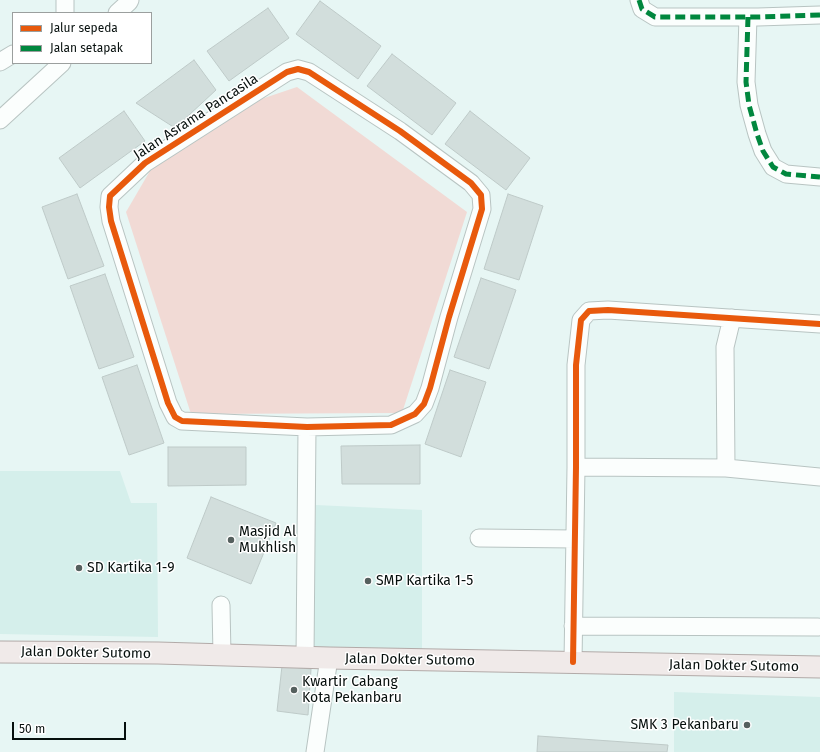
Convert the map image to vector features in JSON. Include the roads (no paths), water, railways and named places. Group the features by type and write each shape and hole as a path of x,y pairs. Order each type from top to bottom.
{"main road":[{"name":"Jalan Dokter Sutomo","path":"0,652 158,653 305,658 820,667"}],"street":[{"path":"65,0 65,12"},
{"path":"118,12 130,0"},
{"path":"638,0 642,9 655,17 820,15"},
{"path":"748,17 746,82 749,105 757,134 764,151 772,166 786,174 820,177"},
{"path":"0,62 12,55"},
{"path":"0,120 61,64"},
{"name":"Jalan Asrama Pancasila","path":"298,69 309,72 400,131 471,183 481,195 482,209 424,404 415,414 391,425 307,428 182,421 175,417 163,388 110,221 109,207 110,196 145,163 288,72 298,69"},
{"path":"573,662 576,365 581,320 589,311 608,310 820,324"},
{"path":"726,468 725,347 732,318"},
{"path":"305,658 307,428"},
{"path":"576,467 726,468 820,477"},
{"path":"479,538 575,539"},
{"path":"221,605 222,655"},
{"path":"573,626 818,627"},
{"path":"315,752 329,658"}],"place":[{"name":"Masjid Al Mukhlish","path":"231,540"},
{"name":"SD Kartika 1-9","path":"79,568"},
{"name":"SMP Kartika 1-5","path":"368,581"},
{"name":"Kwartir Cabang Kota Pekanbaru","path":"294,690"},
{"name":"SMK 3 Pekanbaru","path":"747,725"}]}
